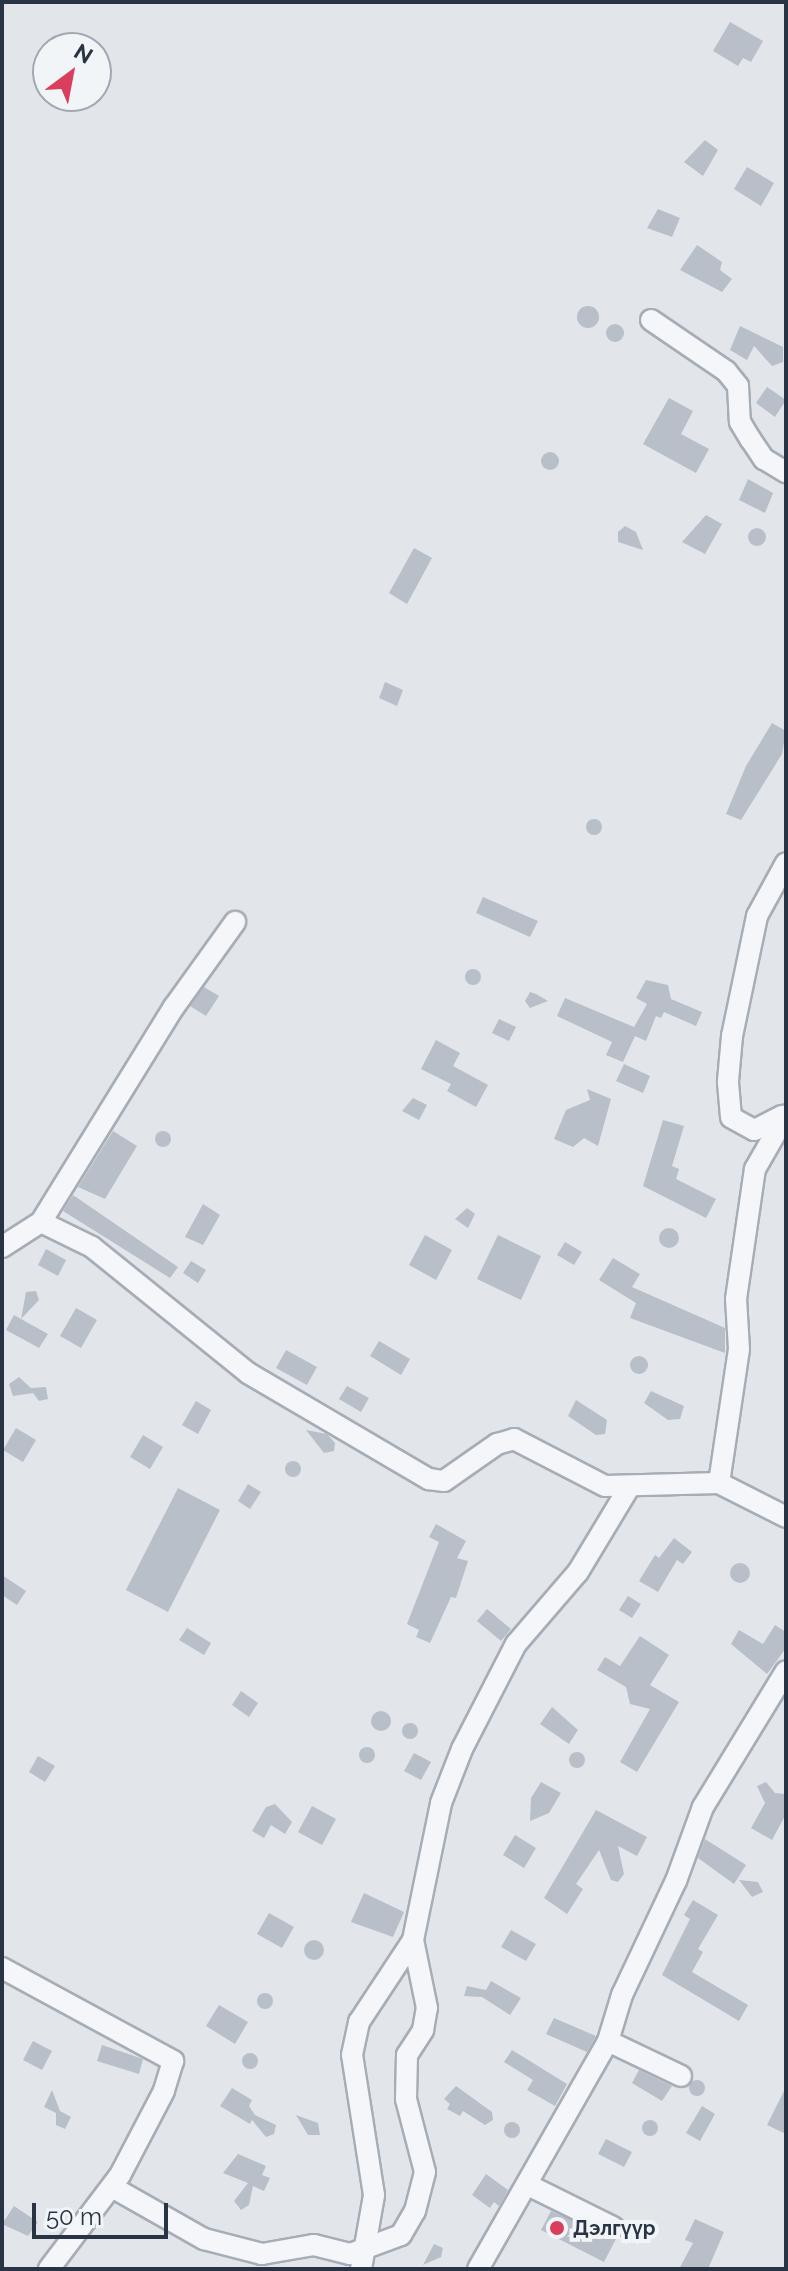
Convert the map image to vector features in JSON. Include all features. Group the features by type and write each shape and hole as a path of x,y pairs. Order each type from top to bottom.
{"street":[{"path":"651,320 726,371 738,386 740,422 764,459 786,472"},
{"path":"784,1115 754,1130 731,1117 728,1081 732,1036 757,916 786,863"},
{"path":"2,1247 41,1222 174,1007 235,922"},
{"path":"719,1483 739,1349 736,1299 755,1169 784,1115"},
{"path":"41,1222 104,1256 248,1373 429,1479 444,1481 497,1444 514,1439 605,1486 628,1489 719,1483 786,1517"},
{"path":"361,2269 374,2195 373,2165 352,2055 359,2022 413,1940 441,1803 462,1749 516,1644 578,1572 628,1489"},
{"path":"478,2269 608,2041 622,1995 676,1881 703,1807 786,1671"},
{"path":"112,2187 204,2239 262,2254 314,2245 350,2254 401,2235 415,2211 425,2172 406,2099 407,2055 423,2030 427,2008 413,1940"},
{"path":"2,1968 173,2061 164,2091 112,2187 49,2269"},
{"path":"608,2041 681,2076"},
{"path":"528,2185 613,2227"}],"building":[{"path":"730,22 763,41 751,62 743,58 738,66 713,51"},
{"path":"705,140 718,150 703,176 684,162"},
{"path":"747,167 774,183 761,206 734,189"},
{"path":"658,209 680,218 672,237 647,228"},
{"path":"697,245 722,262 720,270 732,279 722,292 680,270"},
{"path":"588,306 596,309 599,317 596,325 588,328 580,325 577,317 580,309"},
{"path":"615,324 624,333 615,342 606,333"},
{"path":"740,326 783,347 783,362 772,366 754,346 747,360 730,350"},
{"path":"767,387 786,400 775,417 756,403"},
{"path":"669,398 693,411 681,434 709,449 696,473 643,444"},
{"path":"550,452 559,461 550,470 541,461"},
{"path":"748,479 773,493 765,513 739,500"},
{"path":"706,515 722,524 705,554 682,542"},
{"path":"625,526 636,532 643,550 618,542 618,532"},
{"path":"757,528 766,537 757,546 748,537"},
{"path":"414,548 432,558 407,604 389,593"},
{"path":"385,682 403,690 397,706 379,698"},
{"path":"772,723 786,731 782,754 741,820 726,814 746,766"},
{"path":"591,819 597,819 602,827 600,833 591,835 586,830 586,824"},
{"path":"483,897 538,921 530,937 476,913"},
{"path":"470,969 476,969 481,977 479,983 470,985 465,980 465,974"},
{"path":"646,980 668,985 671,999 702,1012 696,1026 664,1012 661,1018 656,1016 646,1041 635,1036 623,1062 606,1055 612,1042 557,1016 565,998 634,1027 647,1004 636,998"},
{"path":"204,987 219,996 206,1016 190,1006"},
{"path":"530,992 548,1001 530,1008 525,1001"},
{"path":"499,1019 516,1027 509,1041 492,1033"},
{"path":"436,1040 460,1053 453,1066 488,1085 476,1107 447,1091 451,1084 421,1069"},
{"path":"624,1064 650,1076 643,1093 616,1081"},
{"path":"587,1089 611,1099 598,1146 584,1138 573,1147 554,1139 566,1110 590,1100"},
{"path":"413,1098 427,1105 419,1120 402,1111"},
{"path":"663,1120 684,1126 672,1166 679,1169 676,1179 716,1199 706,1218 643,1186"},
{"path":"113,1131 137,1146 105,1199 78,1187"},
{"path":"160,1131 166,1131 171,1139 169,1145 160,1147 155,1142 155,1136"},
{"path":"73,1195 178,1267 170,1278 63,1211"},
{"path":"203,1204 220,1215 203,1245 185,1237"},
{"path":"467,1208 475,1214 468,1228 455,1219"},
{"path":"669,1228 676,1231 679,1238 676,1245 669,1248 662,1245 659,1238 662,1231"},
{"path":"425,1235 452,1250 436,1280 409,1265"},
{"path":"498,1235 541,1256 521,1300 477,1279"},
{"path":"565,1242 582,1252 574,1265 557,1255"},
{"path":"46,1249 66,1260 58,1276 38,1265"},
{"path":"613,1258 640,1274 632,1287 725,1328 725,1353 630,1318 636,1303 599,1280"},
{"path":"191,1261 206,1270 198,1283 183,1273"},
{"path":"36,1291 39,1300 21,1319 26,1292"},
{"path":"76,1308 97,1320 81,1348 60,1336"},
{"path":"14,1315 48,1334 39,1348 6,1330"},
{"path":"379,1341 410,1359 401,1375 370,1356"},
{"path":"286,1350 317,1367 307,1385 276,1368"},
{"path":"639,1356 648,1365 639,1374 630,1365"},
{"path":"19,1377 31,1388 46,1387 48,1399 39,1401 33,1393 13,1396 9,1384"},
{"path":"347,1386 369,1398 361,1412 339,1399"},
{"path":"651,1391 684,1406 680,1419 668,1420 644,1403"},
{"path":"576,1400 607,1420 605,1434 596,1435 568,1416"},
{"path":"196,1401 211,1410 198,1434 182,1425"},
{"path":"16,1428 36,1440 23,1462 3,1450"},
{"path":"306,1430 327,1434 335,1443 334,1451 324,1453"},
{"path":"143,1435 163,1447 150,1469 130,1457"},
{"path":"293,1461 299,1463 299,1475 293,1477 287,1475 285,1469 287,1463"},
{"path":"248,1484 261,1492 250,1509 238,1501"},
{"path":"178,1488 220,1510 168,1612 126,1590"},
{"path":"436,1524 466,1541 457,1558 468,1561 456,1598 451,1597 430,1643 416,1637 419,1630 407,1624 439,1542 429,1537"},
{"path":"674,1538 692,1552 683,1564 677,1560 658,1592 639,1581 655,1555 659,1558"},
{"path":"740,1563 747,1566 750,1573 747,1580 740,1583 733,1580 730,1573 733,1566"},
{"path":"2,1575 26,1591 17,1605 2,1595"},
{"path":"628,1596 641,1604 632,1618 619,1610"},
{"path":"487,1609 511,1629 501,1641 477,1621"},
{"path":"775,1625 786,1632 786,1648 767,1674 731,1644 739,1630 763,1644"},
{"path":"187,1628 211,1643 204,1655 179,1640"},
{"path":"640,1636 669,1655 650,1685 679,1702 637,1772 620,1762 650,1709 630,1704 626,1687 597,1670 605,1657 620,1666"},
{"path":"241,1691 258,1703 249,1717 232,1705"},
{"path":"552,1707 578,1730 569,1744 540,1724"},
{"path":"381,1711 388,1714 391,1721 388,1728 381,1731 374,1728 371,1721 374,1714"},
{"path":"407,1723 413,1723 418,1731 416,1737 407,1739 402,1734 402,1728"},
{"path":"367,1747 373,1749 373,1761 367,1763 361,1761 359,1755 361,1749"},
{"path":"574,1752 580,1752 585,1760 583,1766 574,1768 569,1763 569,1757"},
{"path":"414,1753 431,1762 421,1780 404,1771"},
{"path":"38,1756 55,1766 45,1782 29,1772"},
{"path":"541,1782 561,1793 549,1813 530,1821 531,1798"},
{"path":"766,1782 775,1793 786,1794 786,1814 772,1840 751,1828 765,1803 757,1786"},
{"path":"275,1804 292,1822 285,1834 271,1825 264,1838 252,1831 266,1807"},
{"path":"312,1806 336,1819 322,1845 298,1832"},
{"path":"596,1810 647,1837 637,1856 618,1846 624,1874 618,1882 611,1880 599,1850 576,1884 583,1889 567,1914 544,1898"},
{"path":"515,1835 536,1848 524,1868 503,1855"},
{"path":"705,1839 746,1865 734,1884 698,1858"},
{"path":"739,1880 758,1882 763,1892 752,1897"},
{"path":"364,1893 404,1912 393,1937 351,1922"},
{"path":"693,1900 718,1915 698,1949 703,1952 692,1972 748,2005 739,2021 662,1975 690,1919 684,1915"},
{"path":"269,1913 294,1927 282,1948 257,1934"},
{"path":"511,1930 536,1944 526,1961 501,1947"},
{"path":"314,1940 321,1943 324,1950 321,1957 314,1960 307,1957 304,1950 307,1943"},
{"path":"491,1981 521,1998 510,2015 482,1997 464,1996 467,1986 486,1990"},
{"path":"265,1993 271,1995 271,2007 265,2009 259,2007 257,2001 259,1995"},
{"path":"219,2005 248,2022 235,2044 206,2026"},
{"path":"554,2018 596,2036 587,2052 546,2034"},
{"path":"33,2041 52,2051 42,2070 23,2060"},
{"path":"102,2045 143,2059 139,2074 97,2061"},
{"path":"512,2050 567,2084 555,2106 527,2090 533,2080 504,2062"},
{"path":"250,2053 256,2055 256,2067 250,2069 244,2067 242,2061 244,2055"},
{"path":"639,2070 672,2086 662,2101 632,2083"},
{"path":"694,2080 700,2080 705,2088 703,2094 694,2096 689,2091 689,2085"},
{"path":"456,2086 492,2112 493,2120 485,2125 463,2111 460,2116 447,2109 450,2104 444,2099"},
{"path":"786,2087 786,2134 767,2125"},
{"path":"232,2088 252,2100 249,2106 255,2115 276,2125 274,2134 266,2137 252,2120 250,2124 220,2106"},
{"path":"52,2090 60,2111 71,2117 65,2129 56,2125 56,2113 44,2107"},
{"path":"702,2106 715,2114 700,2141 686,2133"},
{"path":"296,2115 318,2123 320,2135 308,2135"},
{"path":"647,2120 653,2120 658,2128 656,2134 647,2136 642,2131 642,2125"},
{"path":"512,2122 518,2124 518,2136 512,2138 506,2136 504,2130 506,2124"},
{"path":"606,2139 632,2152 624,2167 598,2154"},
{"path":"238,2154 266,2166 262,2175 270,2178 264,2191 253,2186 249,2205 241,2210 234,2201 248,2183 223,2173"},
{"path":"486,2174 508,2190 499,2206 494,2202 490,2208 472,2195"},
{"path":"14,2206 38,2222 28,2236 2,2224"},
{"path":"551,2211 616,2239 604,2262 541,2230"},
{"path":"695,2219 724,2232 708,2269 679,2269 693,2243 685,2240"},
{"path":"434,2244 443,2248 441,2257 423,2265"}],"place":[{"name":"Дэлгүүр","path":"557,2228"}]}
